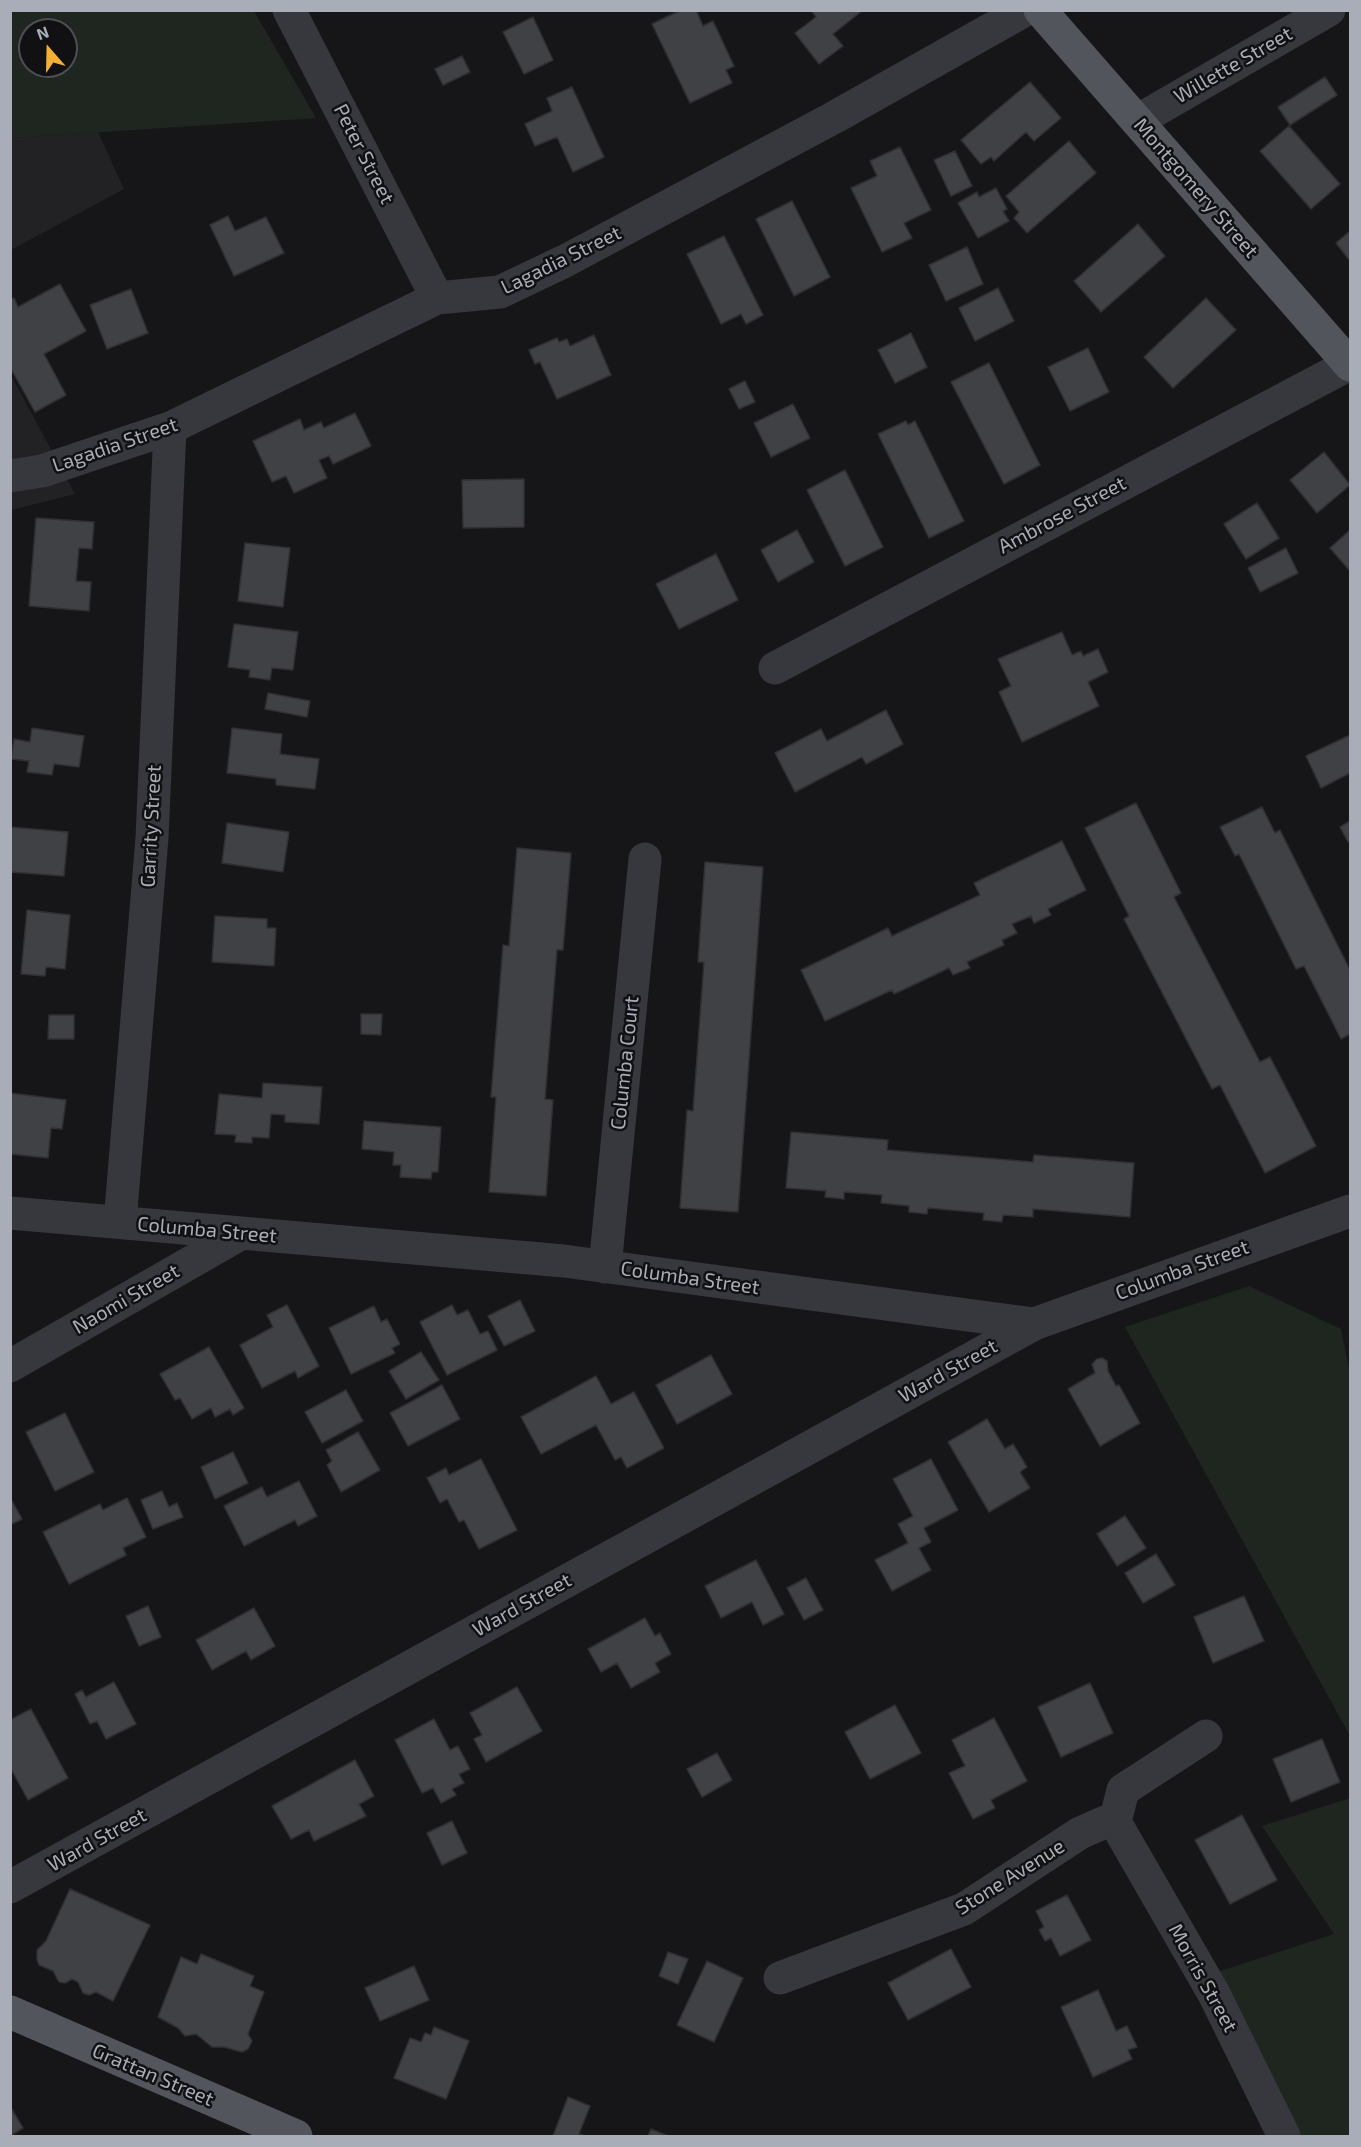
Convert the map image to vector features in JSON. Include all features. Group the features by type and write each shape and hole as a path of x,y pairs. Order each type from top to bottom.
{"main road":[{"name":"Montgomery Street","path":"1040,10 1350,365"},
{"name":"Grattan Street","path":"10,2013 297,2136"}],"street":[{"name":"Peter Street","path":"289,10 437,298"},
{"name":"Lagadia Street","path":"10,476 42,471 170,428 437,298 500,292 565,261 835,117 1025,10"},
{"name":"Willette Street","path":"1137,121 1329,10"},
{"name":"Ambrose Street","path":"775,668 1350,365"},
{"name":"Garrity Street","path":"120,1222 152,838 170,428"},
{"name":"Columba Court","path":"605,1267 645,859"},
{"name":"Columba Street","path":"10,1213 605,1267 1034,1324 1350,1211"},
{"name":"Naomi Street","path":"10,1366 242,1233"},
{"name":"Ward Street","path":"10,1887 1034,1324"},
{"path":"1115,1822 1123,1790 1206,1736"},
{"name":"Stone Avenue","path":"780,1978 963,1909 1080,1833 1105,1822 1115,1822"},
{"name":"Morris Street","path":"1115,1822 1214,1994 1284,2136"}],"shaded area":[{"path":"11,10 254,11 316,118 11,138"},
{"path":"98,132 124,189 11,250 11,138"},
{"path":"11,375 75,494 11,510"},
{"path":"1249,1286 1341,1329 1350,1373 1350,1736 1125,1327"},
{"path":"1350,1798 1350,2136 1299,2136 1220,1971 1334,1934 1262,1826"}],"building":[{"path":"681,10 696,10 703,26 713,21 734,66 726,70 732,83 690,103 652,24"},
{"path":"811,10 863,10 833,34 843,46 819,64 795,33 816,17"},
{"path":"533,17 553,60 524,74 503,32"},
{"path":"462,56 470,72 443,85 435,69"},
{"path":"1325,77 1337,95 1290,125 1278,107"},
{"path":"1030,82 1061,118 1034,141 1026,132 994,161 991,157 981,164 961,140"},
{"path":"572,87 604,157 573,172 557,137 535,146 525,124 552,111 547,98"},
{"path":"1289,126 1340,184 1311,209 1260,151"},
{"path":"1069,141 1096,173 1027,233 1014,218 1019,212 1006,196"},
{"path":"900,147 931,210 904,223 912,238 882,252 851,188 877,176 870,161"},
{"path":"955,151 972,186 951,196 934,160"},
{"path":"996,188 1007,209 1003,211 1009,221 978,238 958,203 977,192 979,197"},
{"path":"792,201 830,277 794,296 756,219"},
{"path":"228,216 235,231 266,217 284,253 234,276 210,225"},
{"path":"1138,224 1165,256 1101,312 1074,281"},
{"path":"1350,231 1350,261 1336,243"},
{"path":"724,236 763,315 746,324 741,314 721,324 687,254"},
{"path":"967,247 983,284 946,301 929,265"},
{"path":"60,284 86,331 44,354 66,395 35,412 10,367 10,300 14,298 18,307"},
{"path":"998,288 1014,321 975,341 959,308"},
{"path":"131,289 148,333 107,349 90,305"},
{"path":"1206,298 1236,330 1173,388 1144,357"},
{"path":"911,333 927,367 895,383 878,350"},
{"path":"594,335 611,375 557,399 540,362 535,364 529,350 557,338 559,342 567,339 570,346"},
{"path":"1088,348 1109,392 1070,411 1048,367"},
{"path":"989,363 1040,465 1004,484 951,382"},
{"path":"745,381 755,402 739,409 729,389"},
{"path":"793,404 810,438 771,457 754,423"},
{"path":"355,413 371,446 333,464 329,456 319,460 327,478 294,493 286,476 272,482 253,441 300,419 304,430 321,422 324,428"},
{"path":"906,421 908,425 915,421 964,521 929,538 878,434"},
{"path":"1324,452 1350,485 1317,513 1290,480"},
{"path":"845,470 883,547 845,566 807,490"},
{"path":"524,479 524,527 463,528 462,480"},
{"path":"1257,503 1279,538 1246,559 1224,524"},
{"path":"36,518 94,522 92,549 79,548 76,581 91,582 89,611 29,606"},
{"path":"797,530 814,562 778,582 761,550"},
{"path":"1350,530 1350,571 1330,548"},
{"path":"245,543 290,548 283,607 238,601"},
{"path":"1286,548 1298,573 1260,592 1248,568"},
{"path":"716,554 738,600 679,629 656,584"},
{"path":"234,624 298,632 293,670 272,668 270,680 249,677 250,670 228,667"},
{"path":"1062,632 1072,655 1081,651 1083,656 1098,649 1108,672 1088,682 1099,706 1022,742 999,692 1011,686 998,659"},
{"path":"268,693 310,701 307,717 265,709"},
{"path":"886,710 903,744 866,764 862,757 795,792 775,753 821,729 827,741"},
{"path":"32,728 84,736 79,767 54,764 52,775 27,772 29,761 11,759 14,739 30,742"},
{"path":"232,728 282,734 280,754 319,759 315,789 276,785 276,779 227,773"},
{"path":"1350,735 1350,773 1321,788 1306,756"},
{"path":"1136,803 1181,893 1174,897 1260,1062 1270,1057 1316,1146 1265,1173 1220,1085 1212,1089 1124,919 1129,916 1085,828"},
{"path":"1262,807 1275,833 1280,830 1350,970 1350,1034 1341,1039 1304,966 1296,969 1239,854 1235,856 1220,827"},
{"path":"1350,821 1350,841 1348,842 1340,827"},
{"path":"227,823 289,832 283,872 222,863"},
{"path":"10,827 68,832 64,876 10,872"},
{"path":"1062,841 1086,890 1048,909 1051,915 1034,923 1031,916 1012,924 1017,933 1002,940 1004,945 967,962 970,968 953,975 949,968 894,994 892,990 825,1021 801,970 888,928 892,936 980,895 974,883"},
{"path":"517,848 571,853 563,950 557,950 545,1099 553,1100 546,1196 489,1192 496,1097 491,1097 503,945 509,946"},
{"path":"705,862 763,867 738,1212 680,1208 687,1110 693,1111 704,962 698,962"},
{"path":"27,910 70,915 65,969 46,967 45,976 21,974"},
{"path":"215,916 267,919 267,928 276,928 274,966 212,962"},
{"path":"361,1014 382,1014 381,1035 361,1034"},
{"path":"49,1015 74,1015 74,1039 48,1039"},
{"path":"263,1083 322,1087 319,1124 285,1122 285,1115 271,1114 269,1138 252,1137 252,1143 235,1142 236,1135 215,1134 219,1094 262,1098"},
{"path":"10,1093 66,1100 62,1129 51,1128 48,1158 10,1154"},
{"path":"364,1121 441,1127 438,1172 432,1172 431,1179 400,1177 401,1165 393,1165 394,1152 362,1149"},
{"path":"791,1132 888,1140 887,1150 1033,1162 1034,1155 1134,1163 1130,1217 1033,1209 1033,1217 1003,1215 1002,1222 983,1220 984,1213 928,1208 927,1214 909,1212 909,1206 881,1203 882,1195 844,1192 844,1199 825,1197 826,1191 786,1188"},
{"path":"520,1300 535,1331 504,1346 488,1316"},
{"path":"287,1305 319,1366 298,1378 295,1371 262,1388 240,1345 273,1327 267,1315"},
{"path":"452,1305 457,1315 468,1310 480,1334 488,1331 497,1350 447,1375 420,1322"},
{"path":"374,1306 381,1322 387,1319 400,1344 392,1348 395,1353 351,1374 329,1328"},
{"path":"209,1347 244,1408 233,1415 230,1409 215,1417 211,1408 192,1419 180,1398 175,1400 160,1374"},
{"path":"421,1352 439,1380 406,1399 389,1371"},
{"path":"711,1355 732,1394 677,1424 656,1385"},
{"path":"1102,1358 1107,1361 1108,1371 1116,1386 1119,1385 1140,1423 1100,1446 1068,1389 1095,1373 1092,1364"},
{"path":"596,1376 611,1404 634,1392 664,1448 627,1468 621,1457 615,1460 596,1425 541,1454 521,1417"},
{"path":"442,1385 460,1419 408,1446 390,1413"},
{"path":"346,1390 363,1421 322,1443 305,1412"},
{"path":"65,1413 94,1472 55,1491 26,1432"},
{"path":"987,1419 1005,1449 1013,1444 1027,1467 1020,1472 1030,1488 989,1512 948,1442"},
{"path":"358,1432 380,1470 341,1492 327,1465 332,1461 326,1450"},
{"path":"233,1452 248,1483 215,1499 201,1467"},
{"path":"481,1459 517,1530 479,1549 464,1520 459,1522 447,1499 440,1503 427,1478 446,1468 449,1475"},
{"path":"931,1459 958,1510 924,1528 931,1542 919,1548 931,1570 892,1591 875,1560 908,1543 898,1524 913,1516 893,1479"},
{"path":"299,1481 317,1516 298,1526 295,1520 244,1546 224,1506 262,1487 267,1497"},
{"path":"162,1491 169,1507 177,1503 183,1517 153,1529 141,1500"},
{"path":"10,1497 22,1519 10,1525"},
{"path":"127,1498 146,1537 123,1548 126,1555 69,1584 43,1532 100,1504 103,1510"},
{"path":"1125,1516 1146,1548 1117,1566 1097,1534"},
{"path":"1156,1554 1175,1585 1143,1603 1125,1573"},
{"path":"756,1560 784,1614 763,1625 752,1602 721,1618 705,1586"},
{"path":"806,1578 823,1610 804,1620 787,1588"},
{"path":"1244,1596 1264,1641 1213,1663 1194,1617"},
{"path":"148,1606 161,1637 139,1646 126,1616"},
{"path":"254,1608 275,1646 251,1660 246,1651 212,1670 196,1640"},
{"path":"645,1618 655,1636 660,1633 671,1654 655,1663 660,1672 631,1688 617,1663 601,1672 588,1649"},
{"path":"114,1682 136,1724 106,1739 97,1721 90,1724 75,1694 82,1690 86,1697"},
{"path":"1090,1683 1113,1733 1061,1757 1038,1707"},
{"path":"517,1687 542,1731 486,1762 474,1739 482,1735 470,1713"},
{"path":"895,1705 921,1753 870,1779 845,1732"},
{"path":"31,1709 68,1778 28,1800 10,1767 10,1720"},
{"path":"994,1718 1027,1781 991,1800 995,1808 973,1819 949,1773 965,1766 952,1740"},
{"path":"434,1719 450,1750 458,1746 470,1769 459,1774 464,1783 452,1789 456,1795 441,1803 433,1788 422,1793 395,1740"},
{"path":"1322,1739 1340,1782 1291,1802 1273,1759"},
{"path":"717,1753 732,1780 702,1797 687,1769"},
{"path":"355,1760 374,1796 359,1804 366,1816 314,1841 309,1830 291,1839 272,1806"},
{"path":"1242,1815 1277,1880 1230,1904 1195,1840"},
{"path":"452,1821 467,1853 442,1865 427,1833"},
{"path":"70,1889 150,1925 113,2001 96,1992 89,1995 83,1993 78,1982 72,1979 65,1983 59,1982 53,1971 39,1965 37,1960 37,1950 46,1941"},
{"path":"1067,1895 1091,1940 1060,1956 1051,1938 1045,1941 1039,1930 1044,1927 1036,1911"},
{"path":"951,1949 971,1987 908,2020 888,1983"},
{"path":"668,1952 688,1959 678,1984 659,1976"},
{"path":"201,1954 254,1976 250,1986 264,1992 248,2034 252,2041 248,2049 242,2052 224,2047 212,2047 196,2034 185,2036 178,2028 158,2017 181,1957 197,1964"},
{"path":"707,1961 743,1978 714,2042 677,2025"},
{"path":"414,1966 429,2000 380,2021 365,1988"},
{"path":"1098,1990 1116,2031 1127,2026 1137,2047 1128,2050 1132,2059 1093,2077 1061,2007"},
{"path":"434,2027 469,2041 446,2099 394,2078 410,2038 421,2042 425,2033 431,2035"},
{"path":"568,2097 590,2106 579,2134 585,2136 553,2136"},
{"path":"10,2106 23,2128 10,2136"},
{"path":"651,2129 668,2136 648,2136"}]}
